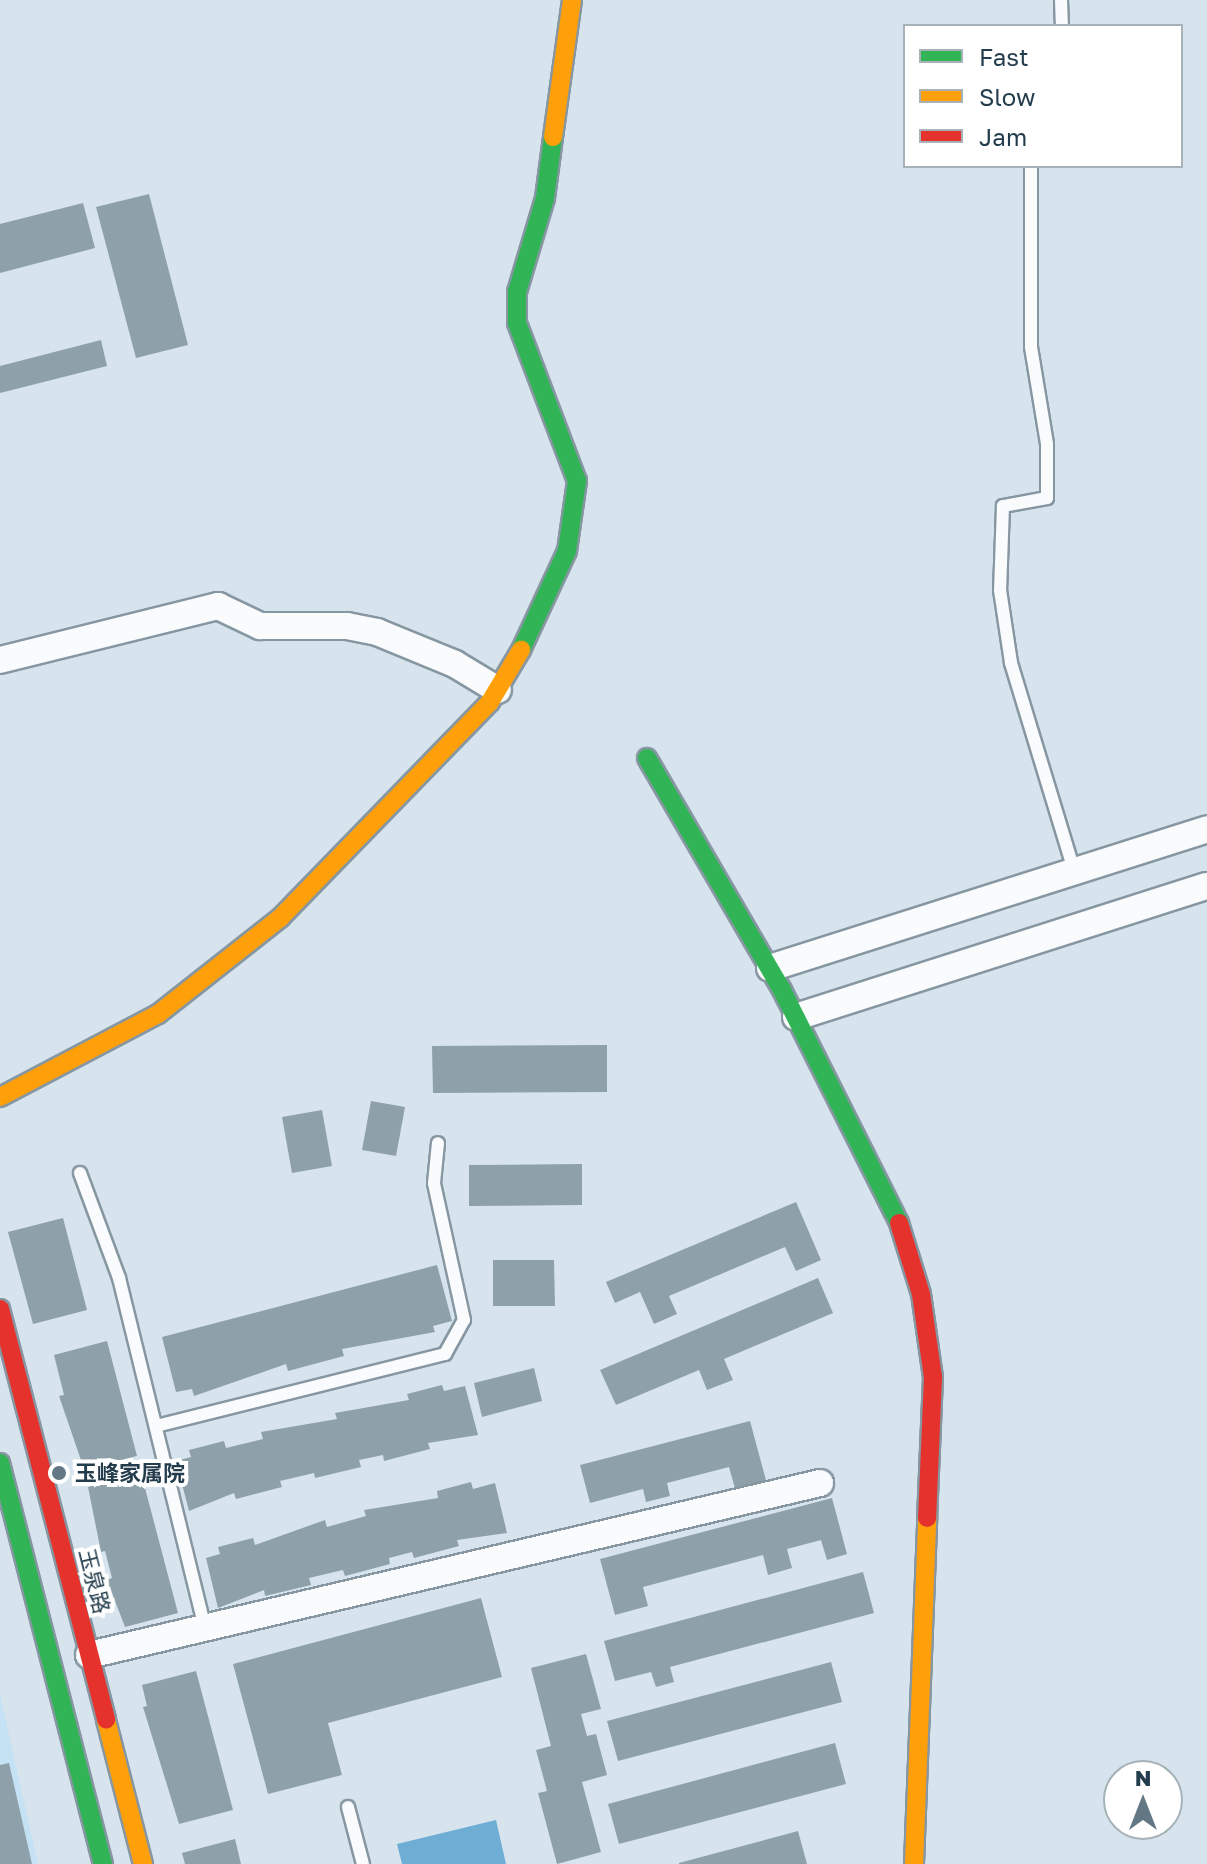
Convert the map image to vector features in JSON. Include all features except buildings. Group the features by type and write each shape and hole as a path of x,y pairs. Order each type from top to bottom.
{"street":[{"path":"0,1097 116,1040 239,954 319,880 498,690 555,586 567,551 577,490 572,461 534,376 517,323 518,283 545,198 572,0"},
{"path":"0,660 218,606 260,626 347,626 377,632 455,664 498,690"},
{"path":"647,758 770,968 900,1226 929,1335 933,1377 914,1864"},
{"path":"770,968 1207,829"},
{"path":"796,1017 1207,886"},
{"name":"玉泉路","path":"0,1309 143,1864"},
{"path":"0,1463 103,1864"},
{"path":"89,1655 820,1483"}],"lane":[{"path":"1061,0 1062,24"},
{"path":"1031,168 1031,335 1047,444 1047,498 1003,506 1000,590 1011,663 1074,871"},
{"path":"156,1426 445,1354 464,1320 434,1183 438,1143"},
{"path":"80,1173 119,1278 205,1628"},
{"path":"348,1807 363,1864"}],"shaded area":[{"path":"0,1694 12,1748 38,1864 0,1864"}],"water":[{"path":"496,1820 506,1864 402,1864 397,1844"}],"traffic: fast":[{"path":"521,650 567,551 577,481 517,323 517,292 545,198 553,137"},
{"path":"647,758 782,990 899,1223"},
{"path":"0,1463 103,1864"}],"traffic: slow":[{"path":"553,137 572,0"},
{"path":"0,1097 158,1014 280,918 490,702 521,650"},
{"path":"914,1864 927,1518"},
{"path":"106,1720 143,1864"}],"traffic: jam":[{"path":"899,1223 921,1294 933,1377 927,1518"},
{"path":"0,1309 106,1720"}],"place":[{"name":"玉峰家属院","path":"59,1473"}]}
